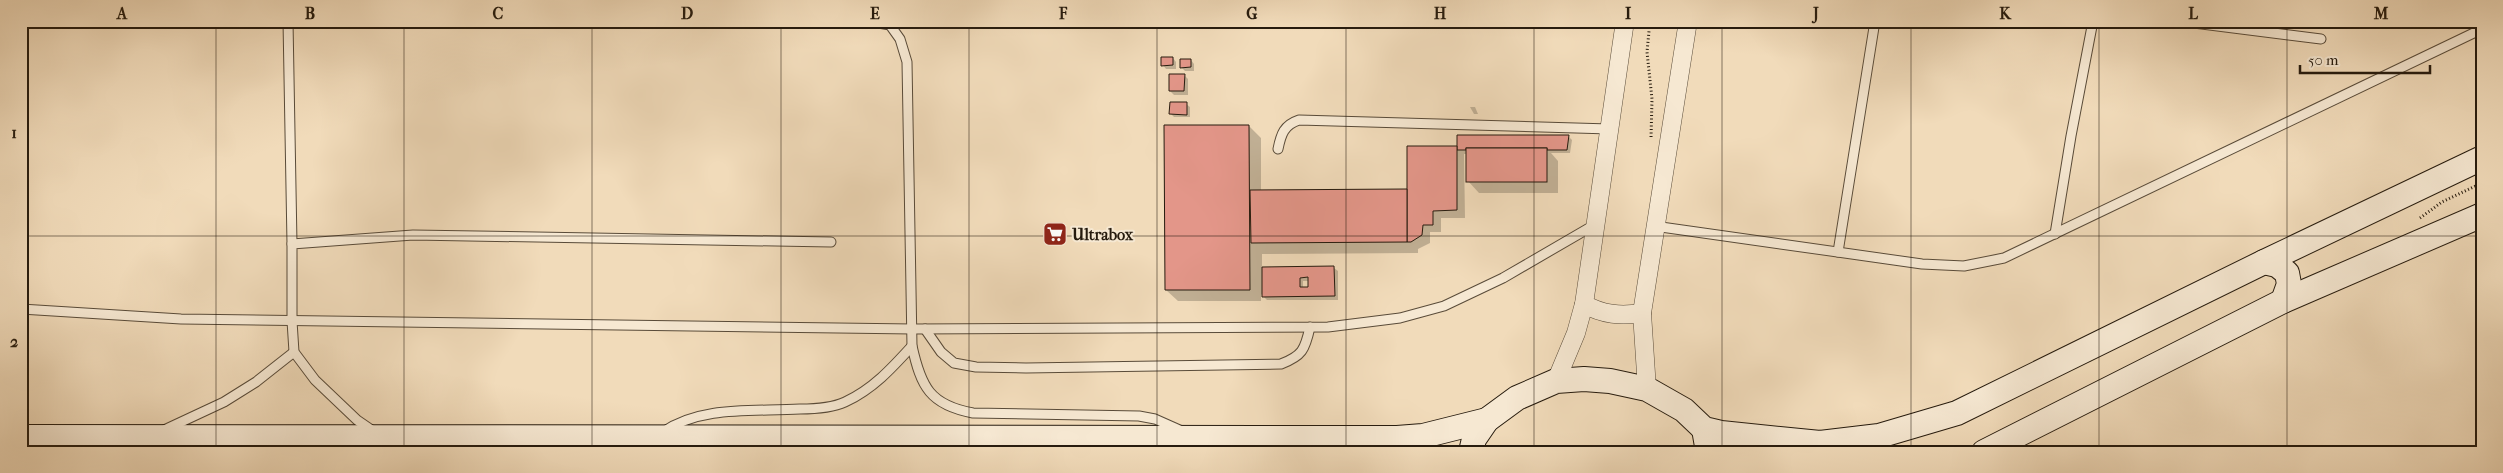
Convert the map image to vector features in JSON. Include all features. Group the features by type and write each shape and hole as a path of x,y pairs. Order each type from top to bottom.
{"main road":[{"path":"1471,452 1474,439 1487,420 1517,398 1556,381 1584,379 1610,381 1648,389 1684,410 1706,441 1721,434 1820,443 1879,436 1957,413 2264,262 2482,158"},
{"path":"1984,452 2283,301 2482,215"},
{"path":"2264,262 2277,265 2287,273 2289,284 2283,301"},
{"path":"21,438 1195,439 1423,436 1487,420"}],"street":[{"path":"1556,381 1576,333 1584,304 1625,21"},
{"path":"1648,389 1643,356 1642,313 1654,226 1688,21"},
{"path":"1584,304 1596,311 1612,315 1642,313"}],"lane":[{"path":"288,21 294,352 316,380 337,401 357,420 383,438"},
{"path":"867,21 890,25 900,39 907,62 912,346 917,369 924,385 936,400 952,409 973,413 1139,416 1168,423 1195,439"},
{"path":"1838,252 1875,21"},
{"path":"2055,234 2070,136 2093,21"},
{"path":"2178,21 2321,39"},
{"path":"1654,226 1922,264 1964,266 2004,258 2482,29"},
{"path":"1278,149 1282,134 1289,123 1299,120 1610,129"},
{"path":"21,309 181,319 292,321 913,329 1328,327 1400,318 1444,306 1503,278 1597,224"},
{"path":"292,244 412,235 831,242"},
{"path":"925,329 941,352 954,363 976,367 1026,368 1281,364 1293,359 1302,352 1310,327"},
{"path":"653,439 687,418 707,413 818,408 844,403 884,376 912,346"},
{"path":"148,438 224,402 256,382 294,352"}],"building":[{"path":"1161,57 1173,57 1173,65 1161,66"},
{"path":"1180,59 1191,59 1191,67 1180,68"},
{"path":"1169,74 1185,74 1184,91 1169,91"},
{"path":"1170,102 1187,102 1187,115 1169,114"},
{"path":"1164,125 1249,125 1250,290 1165,290"},
{"path":"1457,135 1569,135 1567,150 1547,150 1547,148 1466,148 1466,150 1457,150"},
{"path":"1407,146 1457,146 1457,210 1433,211 1433,225 1423,225 1422,235 1411,242 1407,242"},
{"path":"1466,148 1547,148 1547,182 1466,182"},
{"path":"1407,189 1407,242 1251,243 1250,190"},
{"path":"1334,266 1335,296 1262,297 1262,267","holes":["1308,277 1308,287 1300,287 1300,278"]}],"place":[{"name":"Ultrabox","path":"1055,234"}]}
